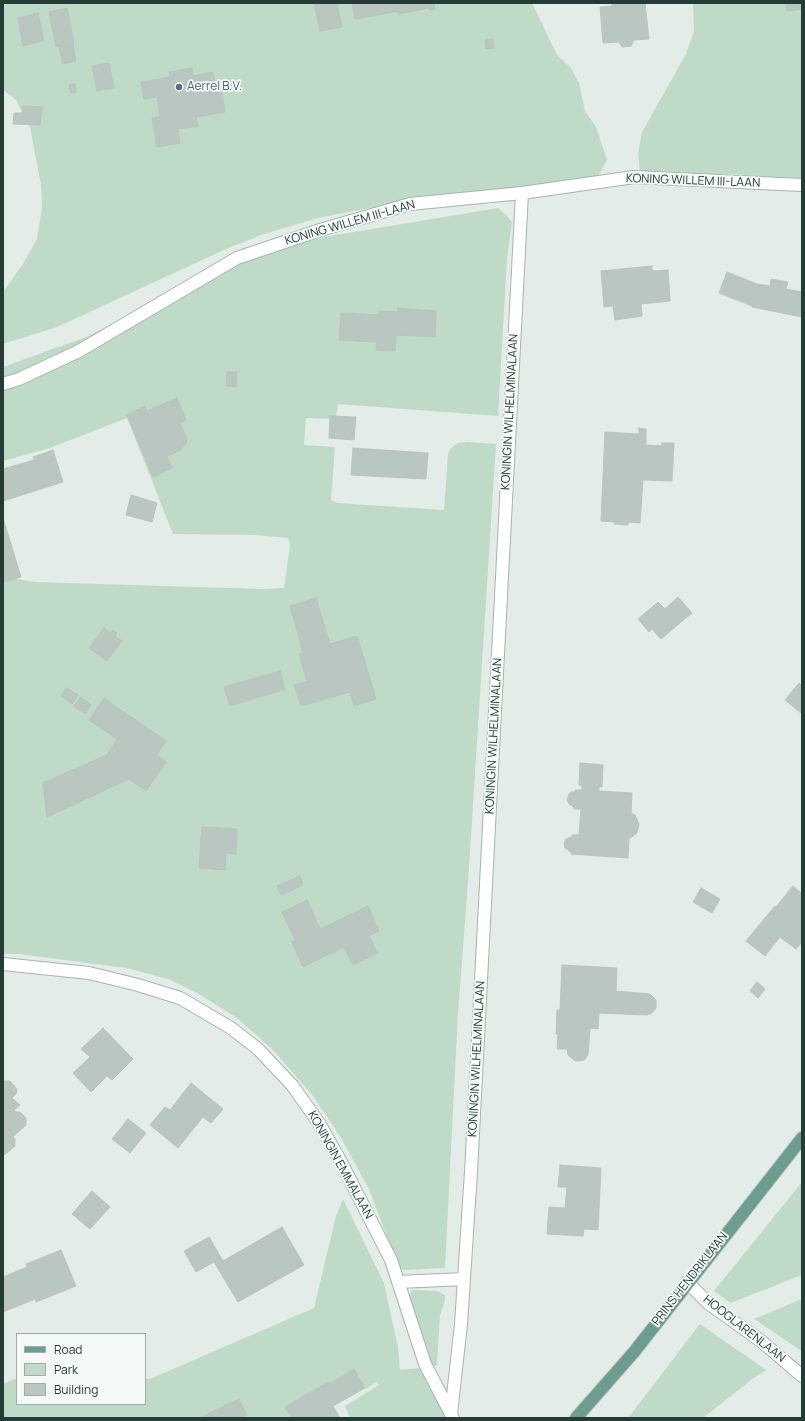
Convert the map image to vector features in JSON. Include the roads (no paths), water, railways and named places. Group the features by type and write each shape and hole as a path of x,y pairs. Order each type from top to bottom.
{"main road":[{"name":"PRINS HENDRIKLAAN","path":"576,1418 634,1352 687,1282 802,1138"}],"street":[{"name":"KONING WILLEM III-LAAN","path":"3,384 19,379 79,351 237,258 320,230 410,204 522,193 634,177 802,185"},
{"name":"KONINGIN WILHELMINALAAN","path":"452,1416 461,1324 471,1172 522,193"},
{"name":"KONINGIN EMMALAAN","path":"3,964 89,973 138,984 180,998 231,1028 258,1049 292,1085 319,1123 391,1260 425,1364 452,1416"},
{"path":"398,1282 464,1279"},
{"name":"HOOGLARENLAAN","path":"687,1282 708,1303 761,1341 802,1376"}],"place":[{"name":"Aerrel B.V.","path":"179,87"}]}
